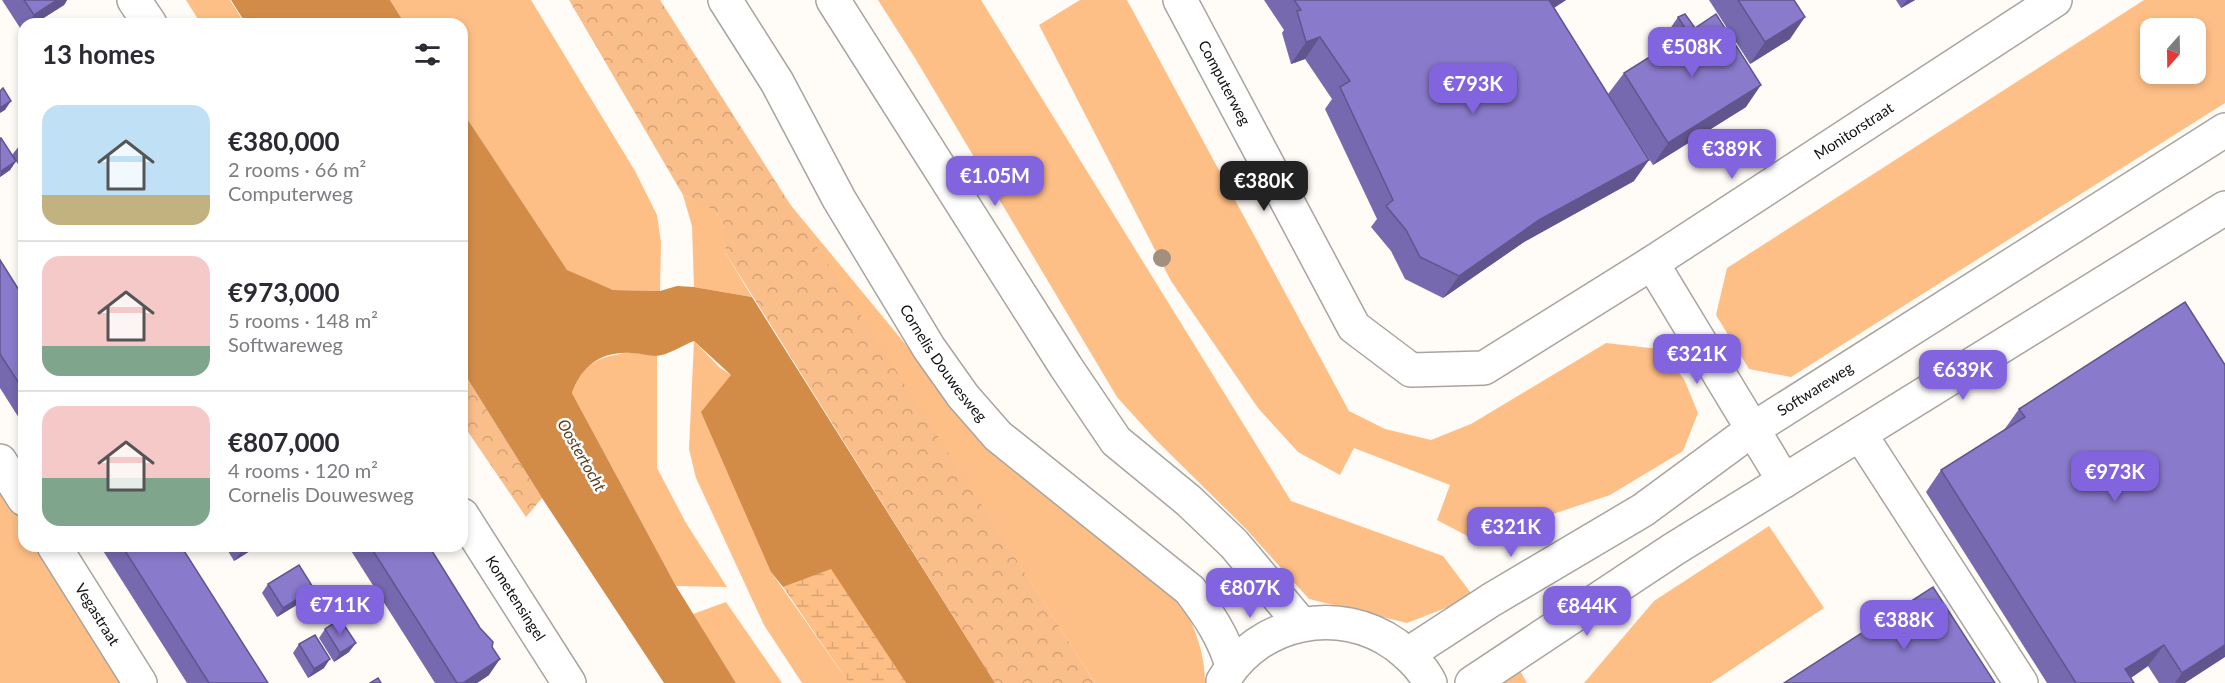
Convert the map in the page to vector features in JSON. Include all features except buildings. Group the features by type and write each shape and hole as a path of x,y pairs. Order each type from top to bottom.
{"street":[{"path":"134,0 146,18"},
{"name":"Cornelis Douwesweg","path":"725,0 777,82 839,198 923,338 963,396 998,436 1190,590 1211,617 1228,650 1227,674"},
{"path":"833,0 1066,367 1116,441 1189,501 1234,544 1301,624"},
{"name":"Computerweg","path":"1180,0 1354,327 1411,370"},
{"name":"Monitorstraat","path":"1411,370 1484,368 1652,263 2055,0"},
{"name":"Softwareweg","path":"1408,654 1491,600 1643,510 1753,429 2225,130"},
{"path":"1472,683 1674,549 2225,208"},
{"path":"1652,263 1784,481"},
{"path":"1860,434 2021,683"},
{"path":"0,461 18,490"},
{"name":"Kometensingel","path":"468,525 567,682"},
{"name":"Vegastraat","path":"58,552 140,683"},
{"path":"1227,674 1257,644 1301,624 1320,621 1352,624 1382,635 1408,654 1430,683"}],"green space":[{"path":"186,0 230,0 241,18 197,18"},
{"path":"390,0 531,0 635,171 657,215 661,242 660,291 613,290 583,279 567,270 552,251 468,120 468,18 401,18"},
{"path":"569,0 660,0 1095,683 995,683 725,252 726,240 722,221 711,209 683,195"},
{"path":"878,0 981,0 1291,501 1443,556 1474,597 1407,623 1309,599 1246,529 1155,439 1117,397"},
{"path":"1080,0 1127,0 1349,411 1385,429 1431,440 1471,424 1606,343 1659,349 1684,379 1698,413 1683,451 1610,495 1475,540 1437,520 1450,485 1354,448 1340,475 1298,452 1258,408 1171,281 1039,25"},
{"path":"2144,0 2225,0 2225,103 1791,377 1749,369 1716,315 1727,268"},
{"path":"683,195 708,204 720,218 727,235 725,252 752,297 694,287 692,226"},
{"path":"784,197 982,437 1182,604 1199,642 1205,683 1095,683"},
{"path":"694,341 720,368 731,375 771,572 849,683 802,683 764,625 696,478 689,449"},
{"path":"631,352 657,356 657,468 686,523 727,587 676,586 572,393 582,374 594,362"},
{"path":"468,380 542,498 526,517 468,432"},
{"path":"0,477 18,505 18,552 49,552 133,683 0,683"},
{"path":"1769,526 1824,608 1711,683 1584,683 1654,601"},
{"path":"831,568 906,683 849,683 783,587"},
{"path":"726,602 782,683 736,683 693,614"},
{"path":"1519,669 1527,683 1499,683"}],"water":[{"path":"231,0 390,0 401,18 242,18"},
{"name":"Oostertocht","path":"468,120 567,270 613,290 660,291 677,286 752,297 995,683 906,683 831,569 783,587 771,572 701,412 731,375 694,341 660,356 621,353 602,357 581,375 572,393 676,586 736,683 664,683 542,498 468,380"}]}
